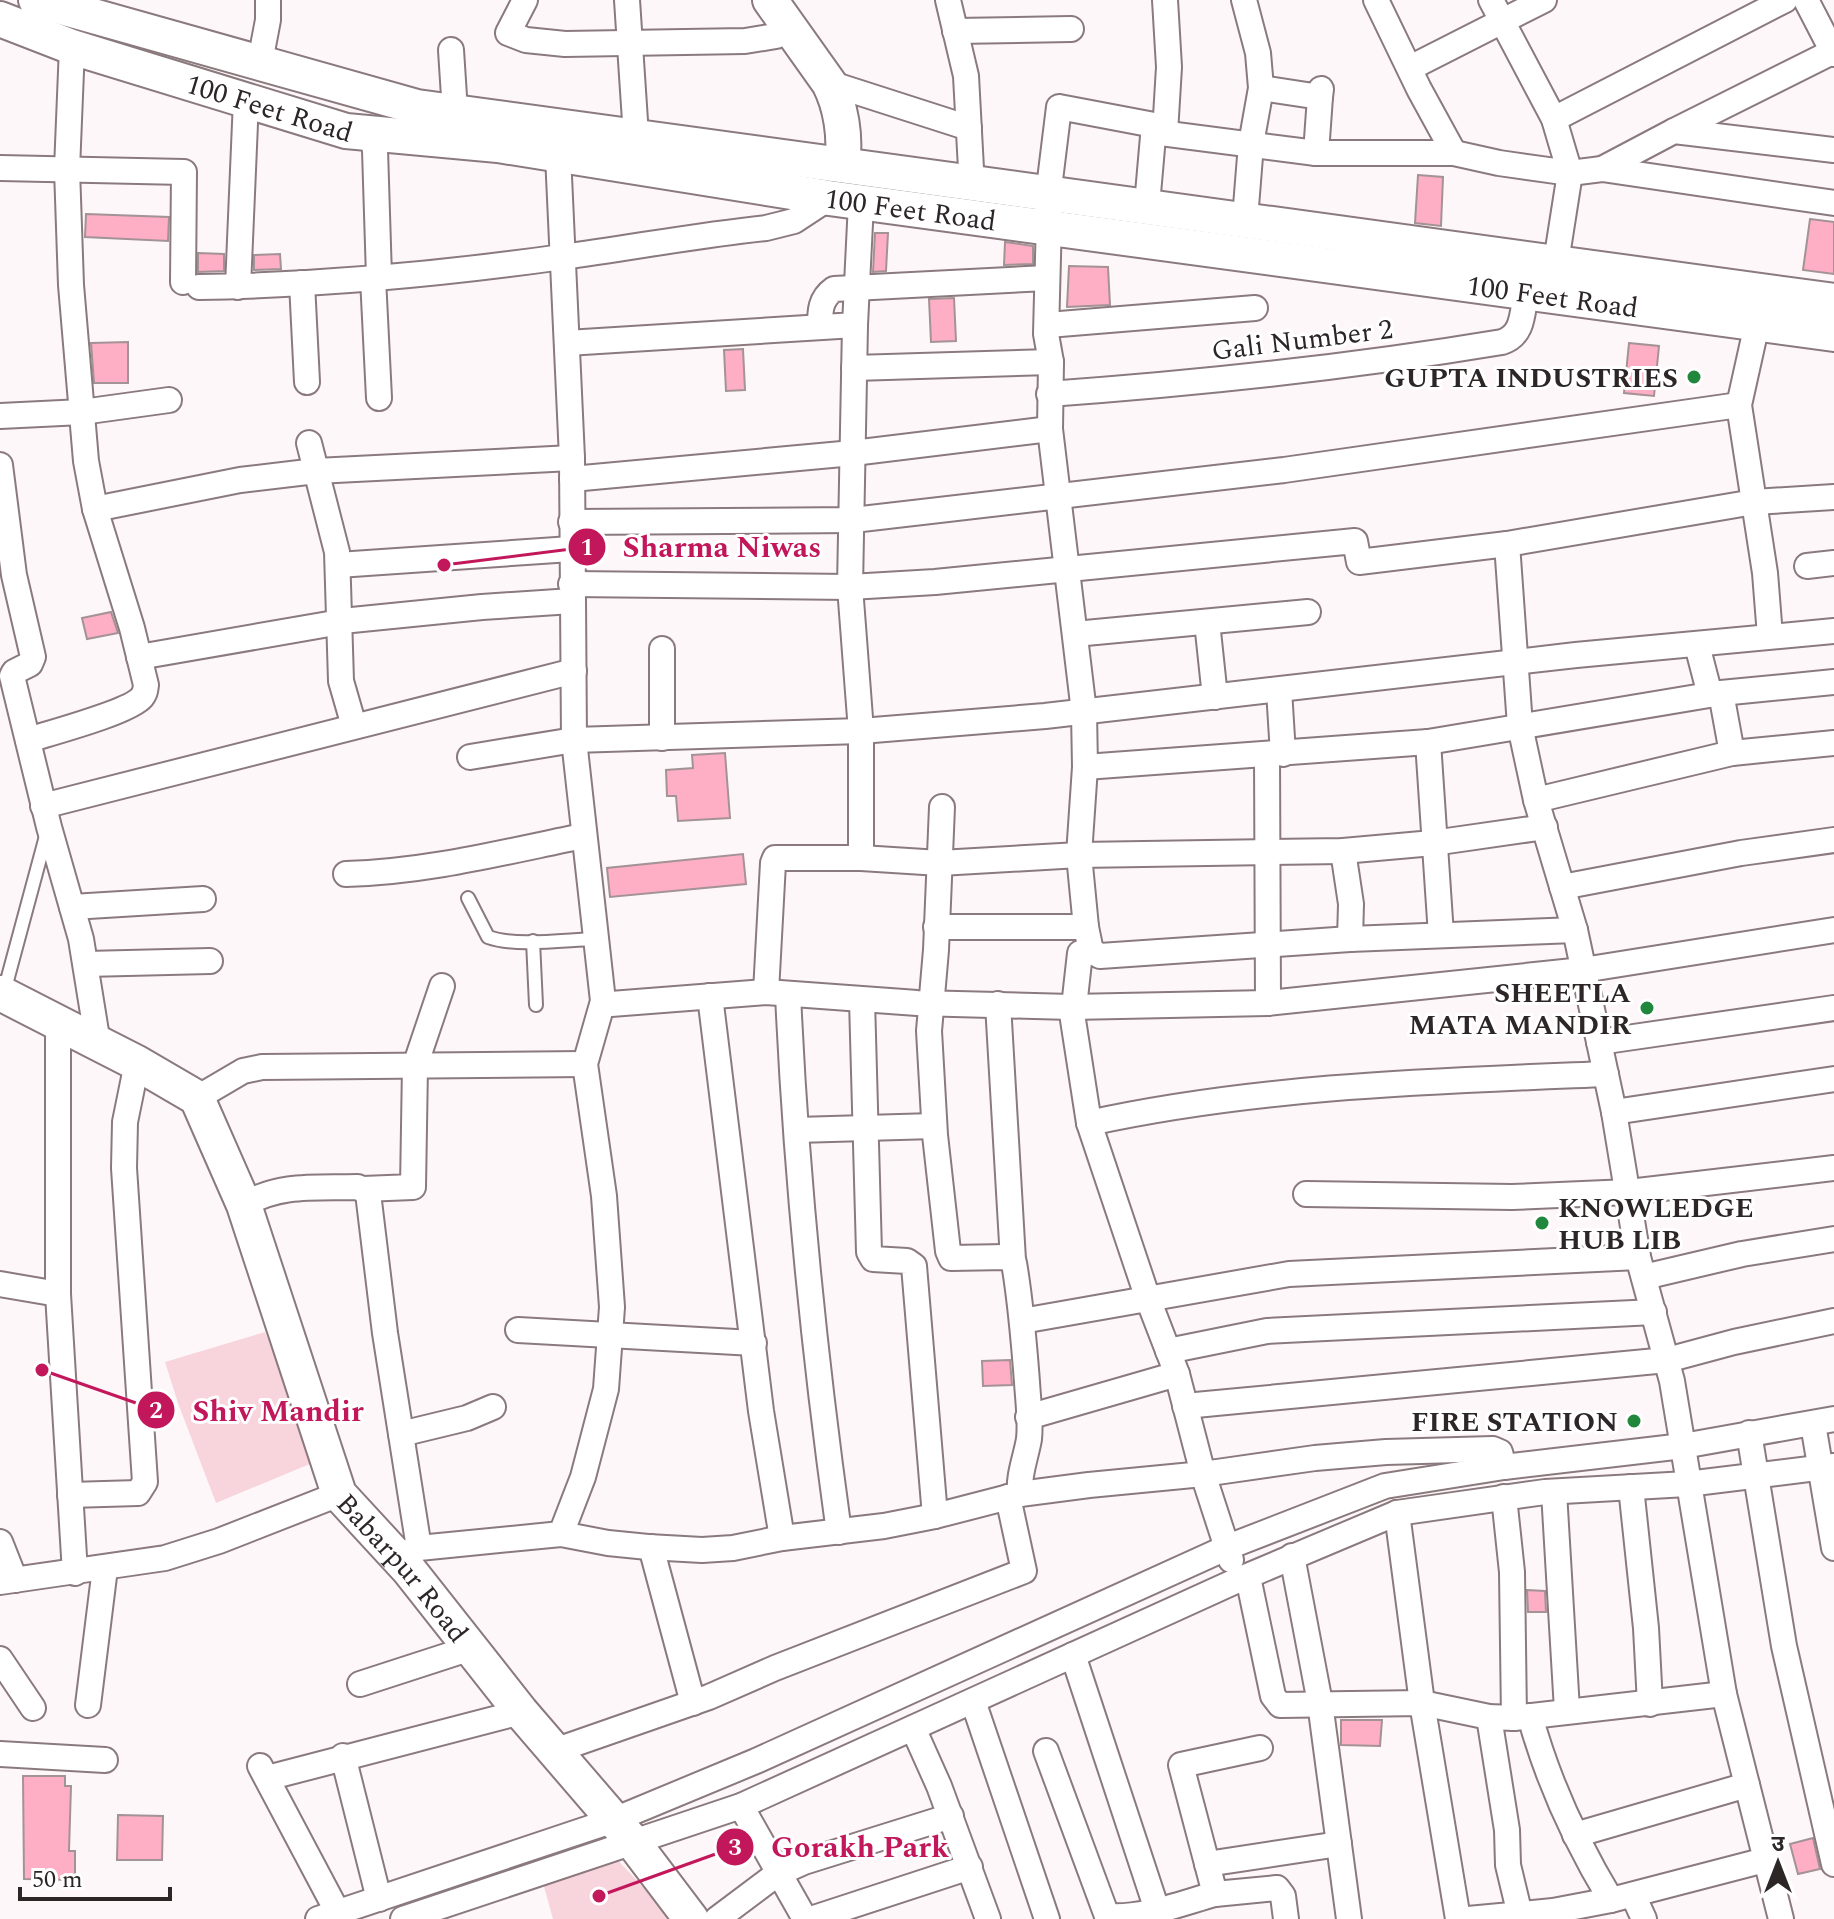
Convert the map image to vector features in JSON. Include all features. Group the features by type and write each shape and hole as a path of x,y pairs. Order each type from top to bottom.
{"main road":[{"name":"100 Feet Road","path":"36,0 417,107 1834,301"},
{"path":"770,0 829,83 840,112 842,164"},
{"name":"100 Feet Road","path":"0,19 72,47 346,131 498,145 845,200 1834,334"},
{"path":"1538,295 1556,262"},
{"path":"1,997 137,1063 197,1098"},
{"name":"Babarpur Road","path":"197,1098 244,1205 339,1494 408,1552 471,1648 521,1712 623,1831 691,1919"}],"street":[{"path":"260,62 268,20 268,0"},
{"path":"525,0 508,33 526,40 565,44 762,40 789,28"},
{"path":"627,0 636,136"},
{"path":"948,0 966,76 969,182"},
{"path":"1147,205 1169,67 1165,0"},
{"path":"1244,0 1258,53 1261,88 1251,144 1245,219"},
{"path":"1376,0 1454,153"},
{"path":"1410,68 1496,11 1544,0"},
{"path":"1554,119 1785,0"},
{"path":"1602,169 1834,52 1806,0"},
{"path":"1496,11 1554,119 1570,173 1556,262"},
{"path":"955,31 1071,29"},
{"path":"28,740 101,717 139,700 145,694 146,685 95,509 86,461 71,285 67,169 72,47"},
{"path":"451,50 455,112"},
{"path":"829,83 969,128"},
{"path":"1261,88 1321,93 1316,153"},
{"path":"238,287 246,100"},
{"path":"1091,951 1079,855 1085,767 1084,712 1050,429 1051,362 1046,334 1049,194 1059,107 1154,125 1159,132 1316,153 1454,153 1570,173 1602,169 1834,203"},
{"path":"1674,131 1834,150"},
{"path":"371,134 375,150 379,398"},
{"path":"558,155 572,468 574,740 603,1001 585,1064 604,1196 612,1294 606,1389 576,1499 561,1534"},
{"path":"0,168 184,172 191,285 238,287 376,278 563,257 766,228 794,221 845,200 856,287 850,587 861,731 861,858"},
{"path":"820,327 821,305 826,295 834,289 1047,278"},
{"path":"302,283 307,382"},
{"name":"Gali Number 2","path":"1049,394 1386,360 1502,342 1514,338 1538,295"},
{"path":"1048,325 1255,308"},
{"path":"1757,324 1739,405 1770,636"},
{"path":"567,343 855,325"},
{"path":"854,368 1051,362"},
{"path":"0,416 82,412 169,400"},
{"path":"571,522 853,520 1406,453 1739,405"},
{"path":"95,509 240,480 316,471 572,468 853,453 1050,429"},
{"path":"309,443 338,565 341,681 354,726"},
{"path":"0,465 14,575 33,657 30,664 7,674"},
{"path":"139,657 338,622 482,607 571,593 850,587 935,582 1355,541 1359,562 1507,544 1754,502 1834,497"},
{"path":"1507,544 1520,726 1536,800 1575,930 1614,1112 1641,1267 1667,1360 1724,1694 1781,1919"},
{"path":"338,565 571,549"},
{"path":"1807,566 1834,563"},
{"path":"1075,634 1308,612"},
{"path":"1207,622 1215,697"},
{"path":"470,757 574,740 861,731 1084,712 1834,631"},
{"path":"1697,645 1704,679 1716,694 1732,753"},
{"path":"662,649 662,738"},
{"path":"46,817 354,726 574,671"},
{"path":"7,674 12,676 46,817 72,907 86,964 98,1044"},
{"path":"1085,767 1428,742 1716,694 1834,682"},
{"path":"1268,1003 1268,852 1279,690"},
{"path":"1428,742 1441,935"},
{"path":"1536,800 1732,753 1834,743"},
{"path":"942,807 929,1003 934,1126 949,1256 955,1259 1006,1257 1013,1260"},
{"path":"839,1532 817,1373 797,1130 777,993 775,858 861,858 940,863 1079,855 1343,851 1433,843 1545,827"},
{"path":"346,874 391,873 449,864 583,836"},
{"path":"1562,887 1741,853 1834,840"},
{"path":"1343,851 1351,904 1350,939"},
{"path":"72,907 203,899"},
{"path":"936,927 1086,927"},
{"path":"1575,930 1350,939 1100,956 1091,951 1080,953 1072,1007 1089,1123 1148,1299 1177,1374 1203,1474 1228,1547 1243,1578 1275,1701 1286,1705 1422,1703 1489,1717 1522,1717 1724,1694"},
{"path":"603,1001 611,1004 777,993 862,1000 1072,1007 1268,1003 1583,970 1834,930"},
{"path":"86,964 210,961"},
{"path":"244,1205 272,1191 286,1188 413,1187 415,1066 442,986"},
{"path":"710,996 782,1538"},
{"path":"862,1000 869,1252 873,1259 907,1261 914,1266 935,1516"},
{"path":"554,1751 693,1703 1024,1571 1014,1496 1025,1467 1029,1428 1022,1321 1013,1260 998,1004"},
{"path":"1599,1042 1834,1008"},
{"path":"58,1023 58,1294 75,1573"},
{"path":"70,1495 138,1493 145,1482 124,1168 125,1122 137,1063"},
{"path":"197,1098 251,1068 585,1064"},
{"path":"1089,1123 1295,1093 1459,1080 1606,1074"},
{"path":"1614,1112 1834,1079"},
{"path":"797,1130 934,1126"},
{"path":"1306,1194 1512,1197 1629,1192 1834,1168"},
{"path":"363,1189 370,1198 385,1333 401,1434 408,1552 561,1534 651,1547 733,1548 935,1516 1014,1496 1386,1452 1497,1450 1504,1467"},
{"path":"1022,1321 1289,1274 1641,1267 1834,1239"},
{"path":"0,1284 58,1294"},
{"path":"1168,1351 1267,1331 1654,1312"},
{"path":"1185,1406 1667,1360 1834,1321"},
{"path":"518,1330 754,1343"},
{"path":"1029,1428 1177,1374"},
{"path":"401,1434 467,1418 493,1407"},
{"path":"403,1919 623,1831 756,1761 1228,1547 1385,1486 1504,1467 1683,1446 1824,1422 1833,1536"},
{"path":"1749,1433 1784,1646 1834,1864"},
{"path":"521,1712 343,1756 263,1772 305,1856 328,1916 623,1831 741,1806 1292,1556 1397,1513 1504,1497 1687,1484 1827,1467"},
{"path":"1631,1487 1646,1628 1650,1704"},
{"path":"1554,1492 1567,1710"},
{"path":"0,1542 8,1581 75,1573 165,1558 339,1494"},
{"path":"1504,1497 1522,1717 1575,1835 1622,1898 1644,1919"},
{"path":"1397,1513 1422,1703 1458,1919"},
{"path":"651,1547 693,1703"},
{"path":"1292,1556 1320,1703 1349,1919"},
{"path":"88,1705 105,1568"},
{"path":"360,1684 471,1648"},
{"path":"1073,1655 1159,1915"},
{"path":"0,1659 33,1708"},
{"path":"973,1701 1047,1919"},
{"path":"1489,1717 1507,1830 1508,1865 1520,1917"},
{"path":"913,1728 951,1816 988,1919"},
{"path":"1215,1894 1181,1765 1260,1748"},
{"path":"1046,1751 1107,1916 1159,1915 1215,1894 1277,1888 1283,1896 1286,1919"},
{"path":"0,1754 105,1760"},
{"path":"343,1756 379,1899"},
{"path":"1575,1835 1747,1785"},
{"path":"741,1806 777,1874 808,1919 970,1867"},
{"path":"717,1919 777,1874 804,1862 951,1816"},
{"path":"1207,1864 1339,1844"},
{"path":"1468,1919 1555,1915 1765,1860"}],"lane":[{"path":"1,997 46,817"},
{"path":"468,898 488,937 533,941 594,939"},
{"path":"533,941 536,1005"}],"shaded area":[{"path":"265,1332 317,1461 216,1503 165,1362"},
{"path":"612,1854 673,1919 553,1919 543,1883"}],"building":[{"path":"1418,175 1443,177 1441,226 1415,223"},
{"path":"86,214 169,217 168,241 85,237"},
{"path":"1810,219 1834,222 1834,274 1803,270"},
{"path":"875,233 888,233 886,271 873,272"},
{"path":"1005,242 1033,246 1033,264 1004,265"},
{"path":"198,253 224,254 224,271 198,272"},
{"path":"280,254 281,269 254,270 254,255"},
{"path":"1069,266 1108,267 1110,305 1067,307"},
{"path":"954,298 956,341 931,342 929,299"},
{"path":"128,342 128,383 94,383 91,343"},
{"path":"1629,343 1659,346 1654,396 1624,393"},
{"path":"743,349 745,390 726,391 724,350"},
{"path":"111,612 118,633 87,639 82,618"},
{"path":"725,753 730,818 678,821 676,796 667,796 666,770 693,768 692,755"},
{"path":"743,854 746,884 610,897 607,868"},
{"path":"1010,1360 1012,1385 983,1386 982,1361"},
{"path":"1527,1590 1545,1591 1546,1612 1528,1612"},
{"path":"1341,1720 1382,1720 1380,1746 1341,1745"},
{"path":"23,1776 65,1776 65,1786 71,1786 69,1851 75,1851 75,1880 24,1879"},
{"path":"118,1815 163,1816 162,1860 117,1860"},
{"path":"1813,1838 1820,1869 1798,1874 1790,1844"}],"place":[{"name":"GUPTA INDUSTRIES","path":"1694,377"},
{"name":"Sharma Niwas","path":"444,565"},
{"name":"SHEETLA MATA MANDIR","path":"1647,1008"},
{"name":"KNOWLEDGE HUB LIB","path":"1542,1223"},
{"name":"Shiv Mandir","path":"42,1370"},
{"name":"FIRE STATION","path":"1634,1421"},
{"name":"Gorakh Park","path":"599,1896"}]}
